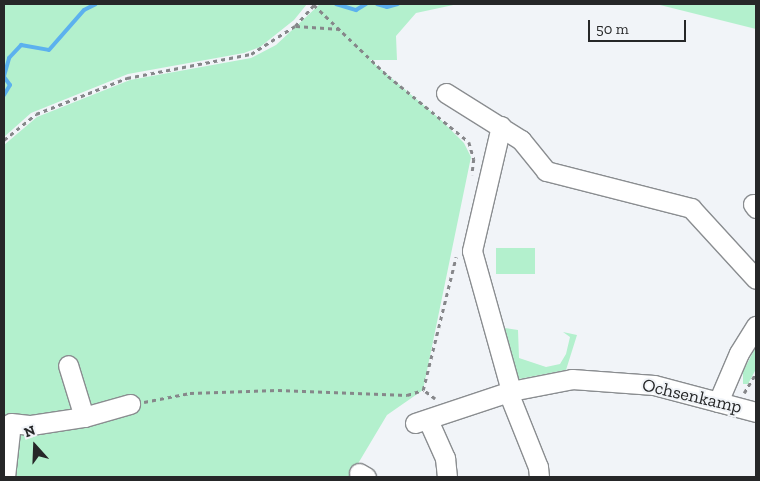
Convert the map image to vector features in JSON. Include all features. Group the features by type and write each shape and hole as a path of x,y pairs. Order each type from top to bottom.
{"street":[{"path":"446,93 521,140 546,171 691,208 756,279"},
{"path":"501,126 472,251 510,392 538,467 538,477"},
{"path":"727,404 738,353 756,326"},
{"path":"68,365 84,418"},
{"name":"Ochsenkamp","path":"447,477 445,458 422,422 510,392 572,379 620,381 654,385 756,412"},
{"path":"5,477 7,422 31,425 84,418 130,404"}],"path":[{"path":"4,140 36,114 80,95 138,76 251,54 295,26 314,4 342,29 388,76 469,142 474,158 472,183"},
{"path":"295,26 342,29"},
{"path":"423,390 457,252"},
{"path":"727,404 756,373"},
{"path":"130,404 190,393 278,390 407,395 423,390"},
{"path":"423,390 452,413"}],"green space":[{"path":"4,4 307,4 294,20 260,47 244,53 128,74 31,113 4,137"},
{"path":"320,4 458,4 416,13 396,36 397,60 370,60 441,120 464,143 471,157 423,390 387,415 350,477 4,477 4,145 37,117 130,80 251,58 276,45"},
{"path":"656,4 756,4 756,29"},
{"path":"496,248 535,248 535,274 496,274"},
{"path":"505,328 518,330 519,358 546,367 560,364 566,354 570,337 563,332 577,335 566,370 519,379 504,332"},
{"path":"756,347 756,369 748,384 743,384 743,371"}],"waterway":[{"path":"4,76 9,58 21,45 49,50 84,10 96,4"},
{"path":"336,4 356,10 366,4"},
{"path":"377,4 387,7 398,4"},
{"path":"4,77 10,85 4,95"}]}
